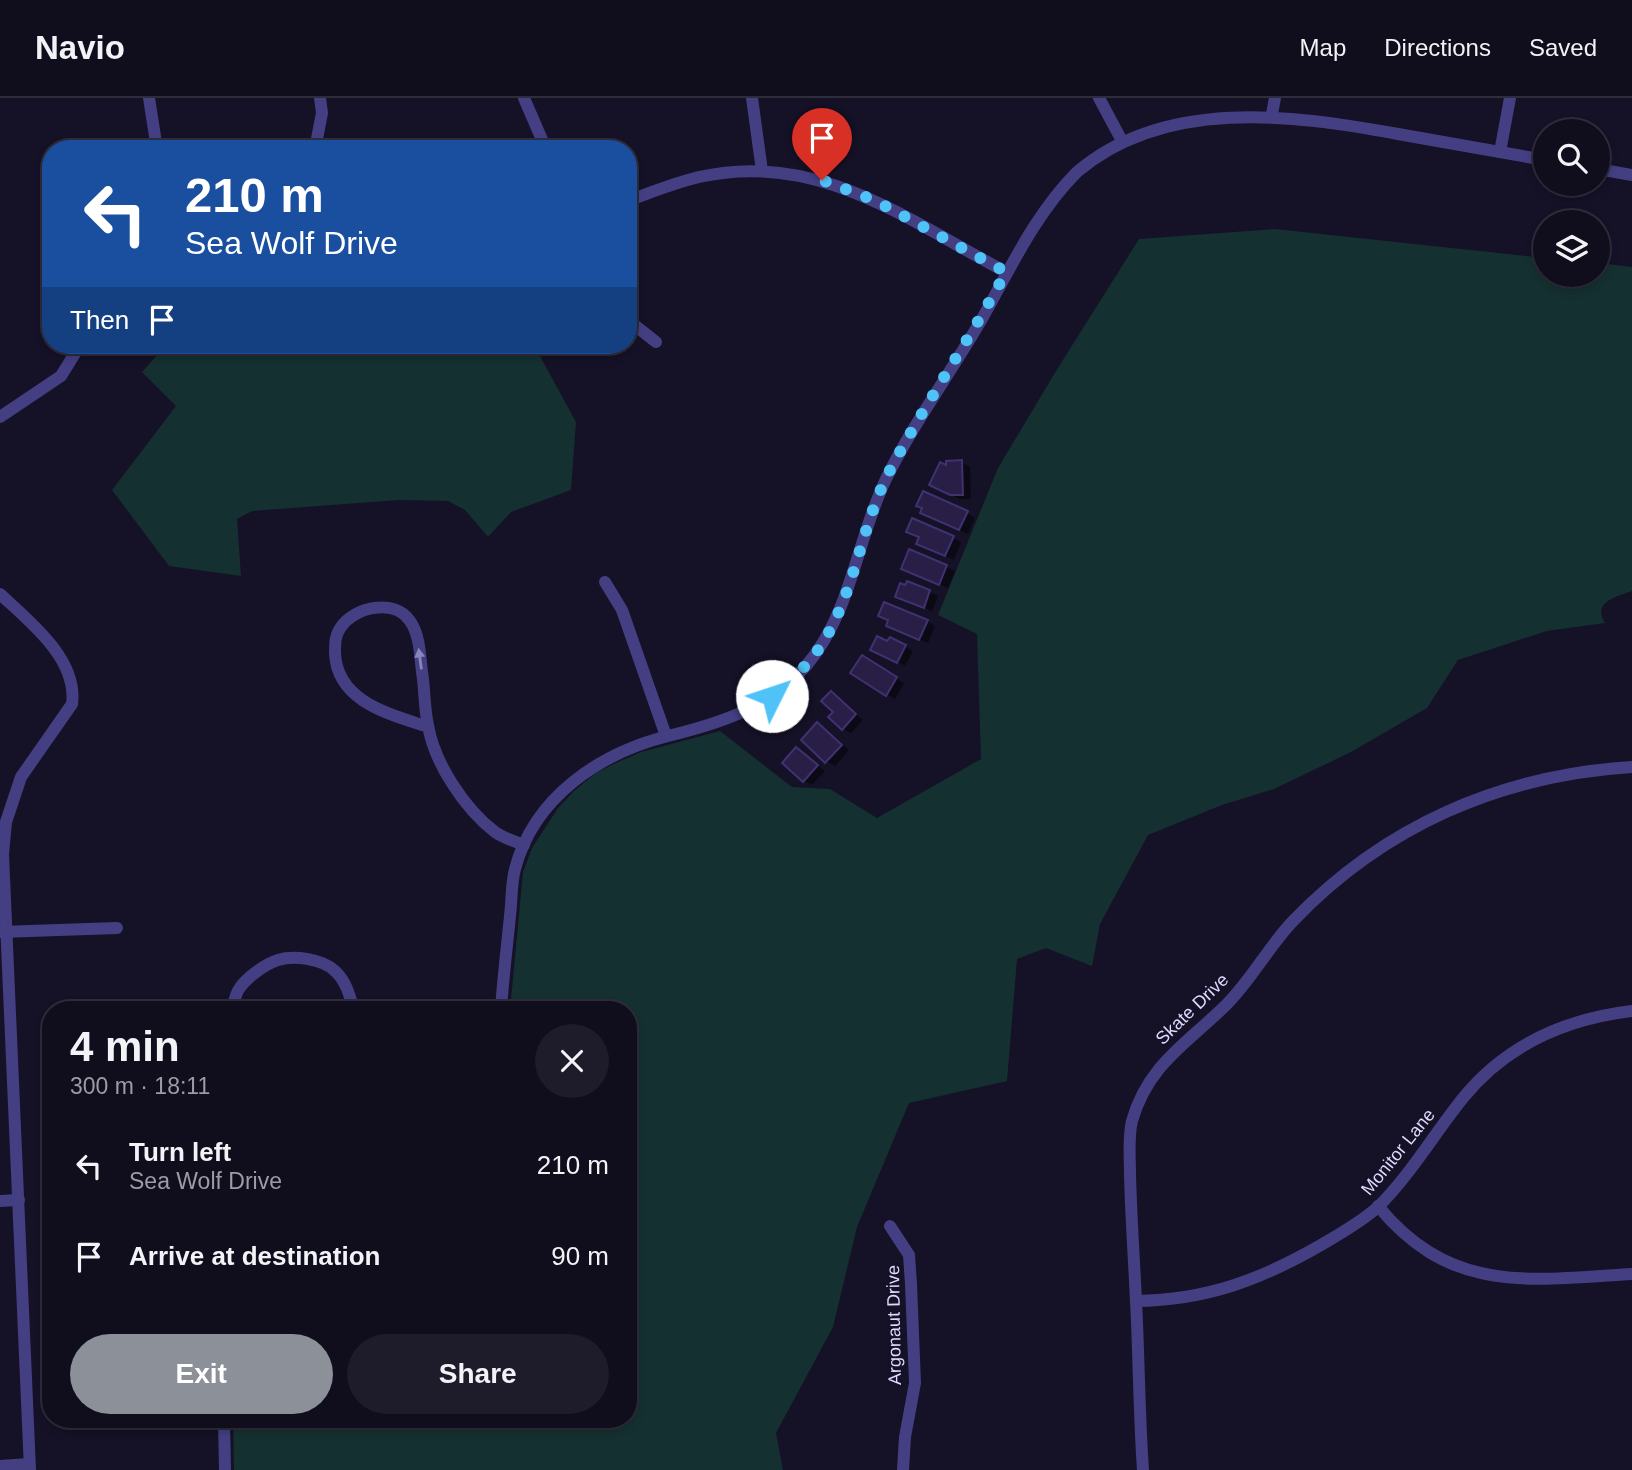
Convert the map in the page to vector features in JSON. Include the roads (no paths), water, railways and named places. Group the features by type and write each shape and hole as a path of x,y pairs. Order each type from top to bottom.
{"street":[{"path":"149,98 156,140"},
{"path":"316,140 322,113 320,98"},
{"path":"524,98 542,140"},
{"path":"752,98 762,171"},
{"path":"1100,98 1121,139"},
{"path":"1272,114 1275,98"},
{"path":"1500,152 1510,98"},
{"path":"502,1001 515,870 535,824 567,785 590,767 638,744 724,721 751,708 772,696 802,669 819,649 846,598 872,509 908,438 982,317 1006,272 1061,189 1098,153 1135,131 1195,113 1221,111 1272,114 1533,158"},
{"path":"637,198 700,177 762,171 822,180 858,192 1006,272"},
{"path":"1610,171 1632,175"},
{"path":"637,327 656,342"},
{"path":"0,417 61,376 75,354"},
{"path":"605,582 622,610 666,736"},
{"path":"0,594 29,622 66,668 74,690 72,704 21,777 6,822 3,854 3,932 19,1200 29,1467 0,1466"},
{"path":"428,727 363,702 348,687 336,664 335,640 341,626 357,613 370,608 383,608 409,618 416,633 428,727 445,770 457,791 496,833 524,845"},
{"name":"Skate Drive","path":"1143,1470 1131,1230 1130,1144 1131,1124 1144,1087 1161,1065 1227,1003 1294,919 1372,854 1434,816 1494,792 1594,769 1632,767"},
{"path":"3,932 117,928"},
{"path":"235,1001 238,990 253,975 278,960 305,959 323,963 334,970 346,988 350,1001"},
{"name":"Monitor Lane","path":"1136,1301 1188,1298 1264,1276 1333,1238 1378,1206 1423,1154 1461,1099 1502,1058 1567,1025 1604,1014 1632,1011"},
{"path":"0,1201 19,1200"},
{"path":"1378,1206 1409,1239 1465,1270 1523,1280 1632,1274"},
{"name":"Argonaut Drive","path":"890,1226 909,1255 911,1284 915,1383 905,1437 903,1470"},
{"path":"224,1428 225,1470"}]}
